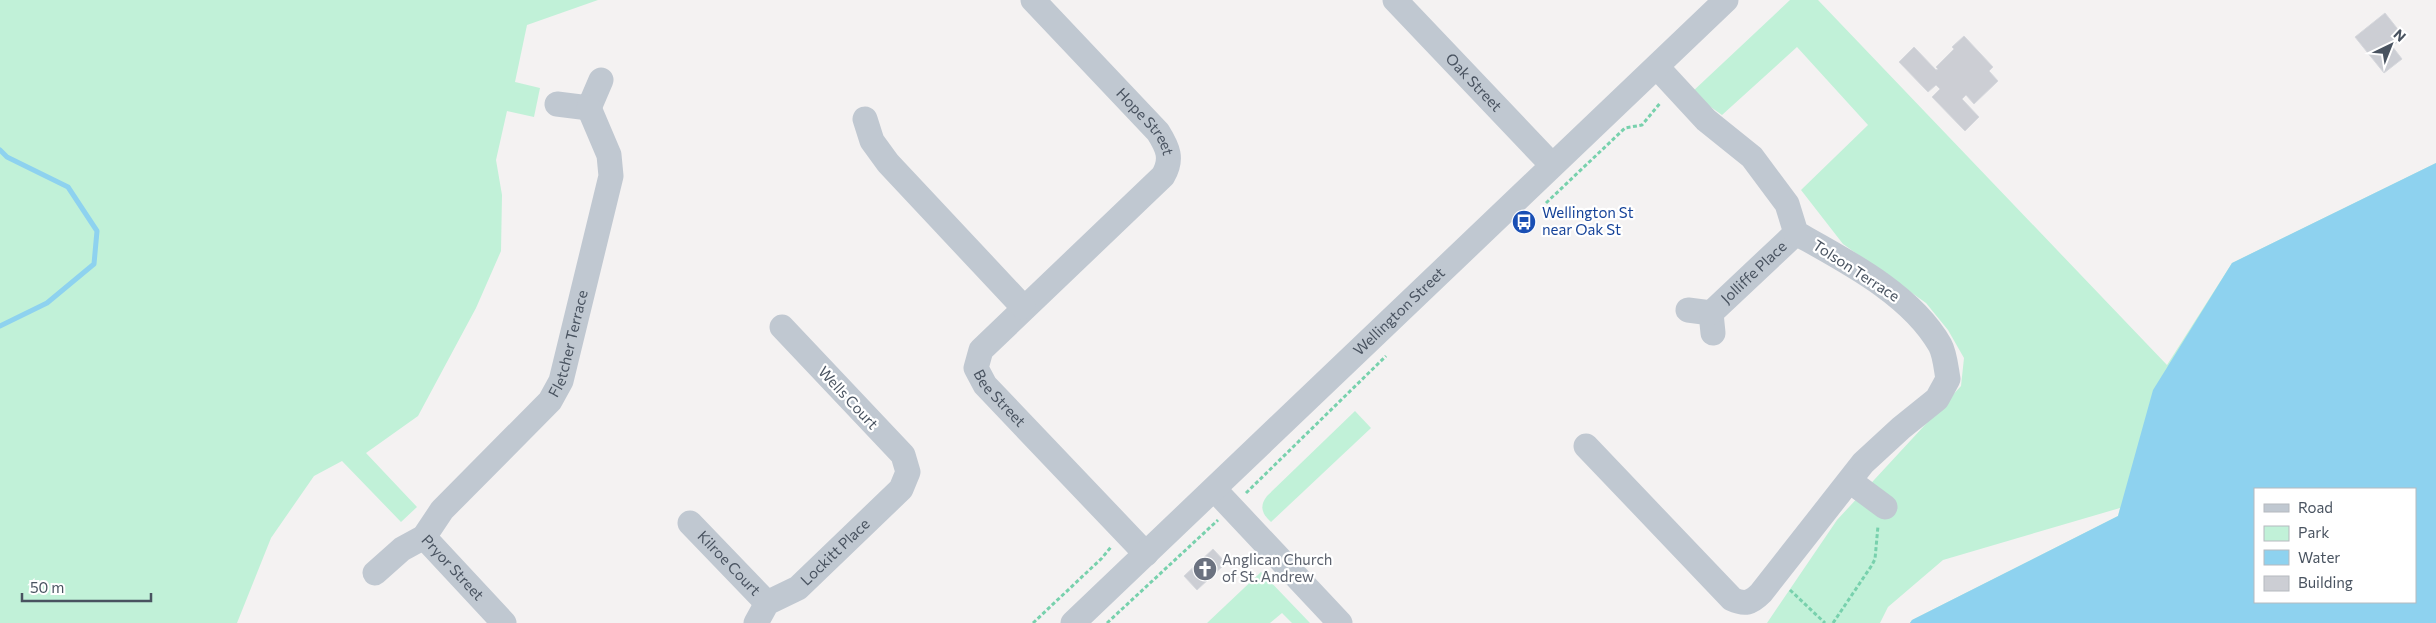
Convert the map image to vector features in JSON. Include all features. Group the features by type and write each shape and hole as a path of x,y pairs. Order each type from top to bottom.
{"street":[{"name":"Hope Street","path":"1023,307 1162,176 1170,161 1167,146 1158,132 1033,0"},
{"name":"Oak Street","path":"1395,0 1552,165"},
{"name":"Wellington Street","path":"1073,623 1146,554 1223,499 1552,165 1726,0"},
{"name":"Tolson Terrace","path":"1586,446 1732,599 1742,604 1753,600 1775,576 1869,457 1937,399 1948,378 1941,346 1911,306 1840,257 1796,233 1788,204 1752,157 1706,120 1656,67"},
{"path":"557,104 589,108 602,80"},
{"name":"Fletcher Terrace","path":"424,537 442,510 550,401 561,382 611,176 609,155 589,108"},
{"path":"865,119 872,141 888,163 1023,307"},
{"name":"Jolliffe Place","path":"1704,319 1796,233"},
{"name":"Bee Street","path":"1023,307 981,350 977,361 978,374 1008,411 1146,554"},
{"name":"Wells Court","path":"782,327 903,455 908,472"},
{"name":"Lockitt Place","path":"761,613 798,588 901,489 908,472"},
{"path":"1850,480 1882,505"},
{"path":"1223,499 1340,623"},
{"name":"Kilroe Court","path":"690,524 761,613"},
{"name":"Pryor Street","path":"375,573 402,549 424,537 504,623"}],"path":[{"path":"1541,208 1625,128 1642,126 1674,86"},
{"path":"1107,623 1223,499 1389,353"},
{"path":"1833,623 1875,559 1882,505"},
{"path":"1033,623 1102,558 1123,531"},
{"path":"1775,576 1825,623"}],"green space":[{"path":"0,0 598,0 527,25 515,82 540,88 534,117 507,111 496,160 502,195 501,251 476,308 418,416 366,453 417,507 401,522 342,461 314,476 271,538 237,623 0,623"},
{"path":"1790,0 1818,0 2167,365 2232,263 2436,163 2436,623 1910,623 1912,620 2118,516 2120,508 1943,560 1888,607 1880,623 1767,623 1837,520 1961,386 1964,358 1948,330 1926,303 1843,244 1801,190 1868,125 1797,47 1722,115 1691,93"},
{"path":"1355,411 1371,428 1271,522 1265,516 1262,507 1267,496"},
{"path":"1261,572 1310,623 1292,623 1282,613 1270,623 1207,623"}],"water":[{"path":"2436,163 2436,623 1910,623 1912,620 2118,516 2153,390 2232,263"}],"building":[{"path":"2385,13 2404,37 2392,46 2402,59 2384,73 2355,37"},
{"path":"1964,36 1993,67 1989,71 1998,81 1974,104 1966,95 1962,99 1979,117 1965,131 1932,97 1940,89 1936,85 1928,92 1899,62 1914,47 1936,70 1938,69 1936,67 1954,49 1952,47"},
{"name":"Anglican Church of St. Andrew","path":"1213,549 1226,563 1197,590 1184,576"}],"waterway":[{"path":"0,150 7,157 68,187 97,231 94,264 47,303 0,326"}],"place":[{"name":"Wellington St near Oak St","path":"1524,222"},
{"name":"Anglican Church of St. Andrew","path":"1205,569"}]}
